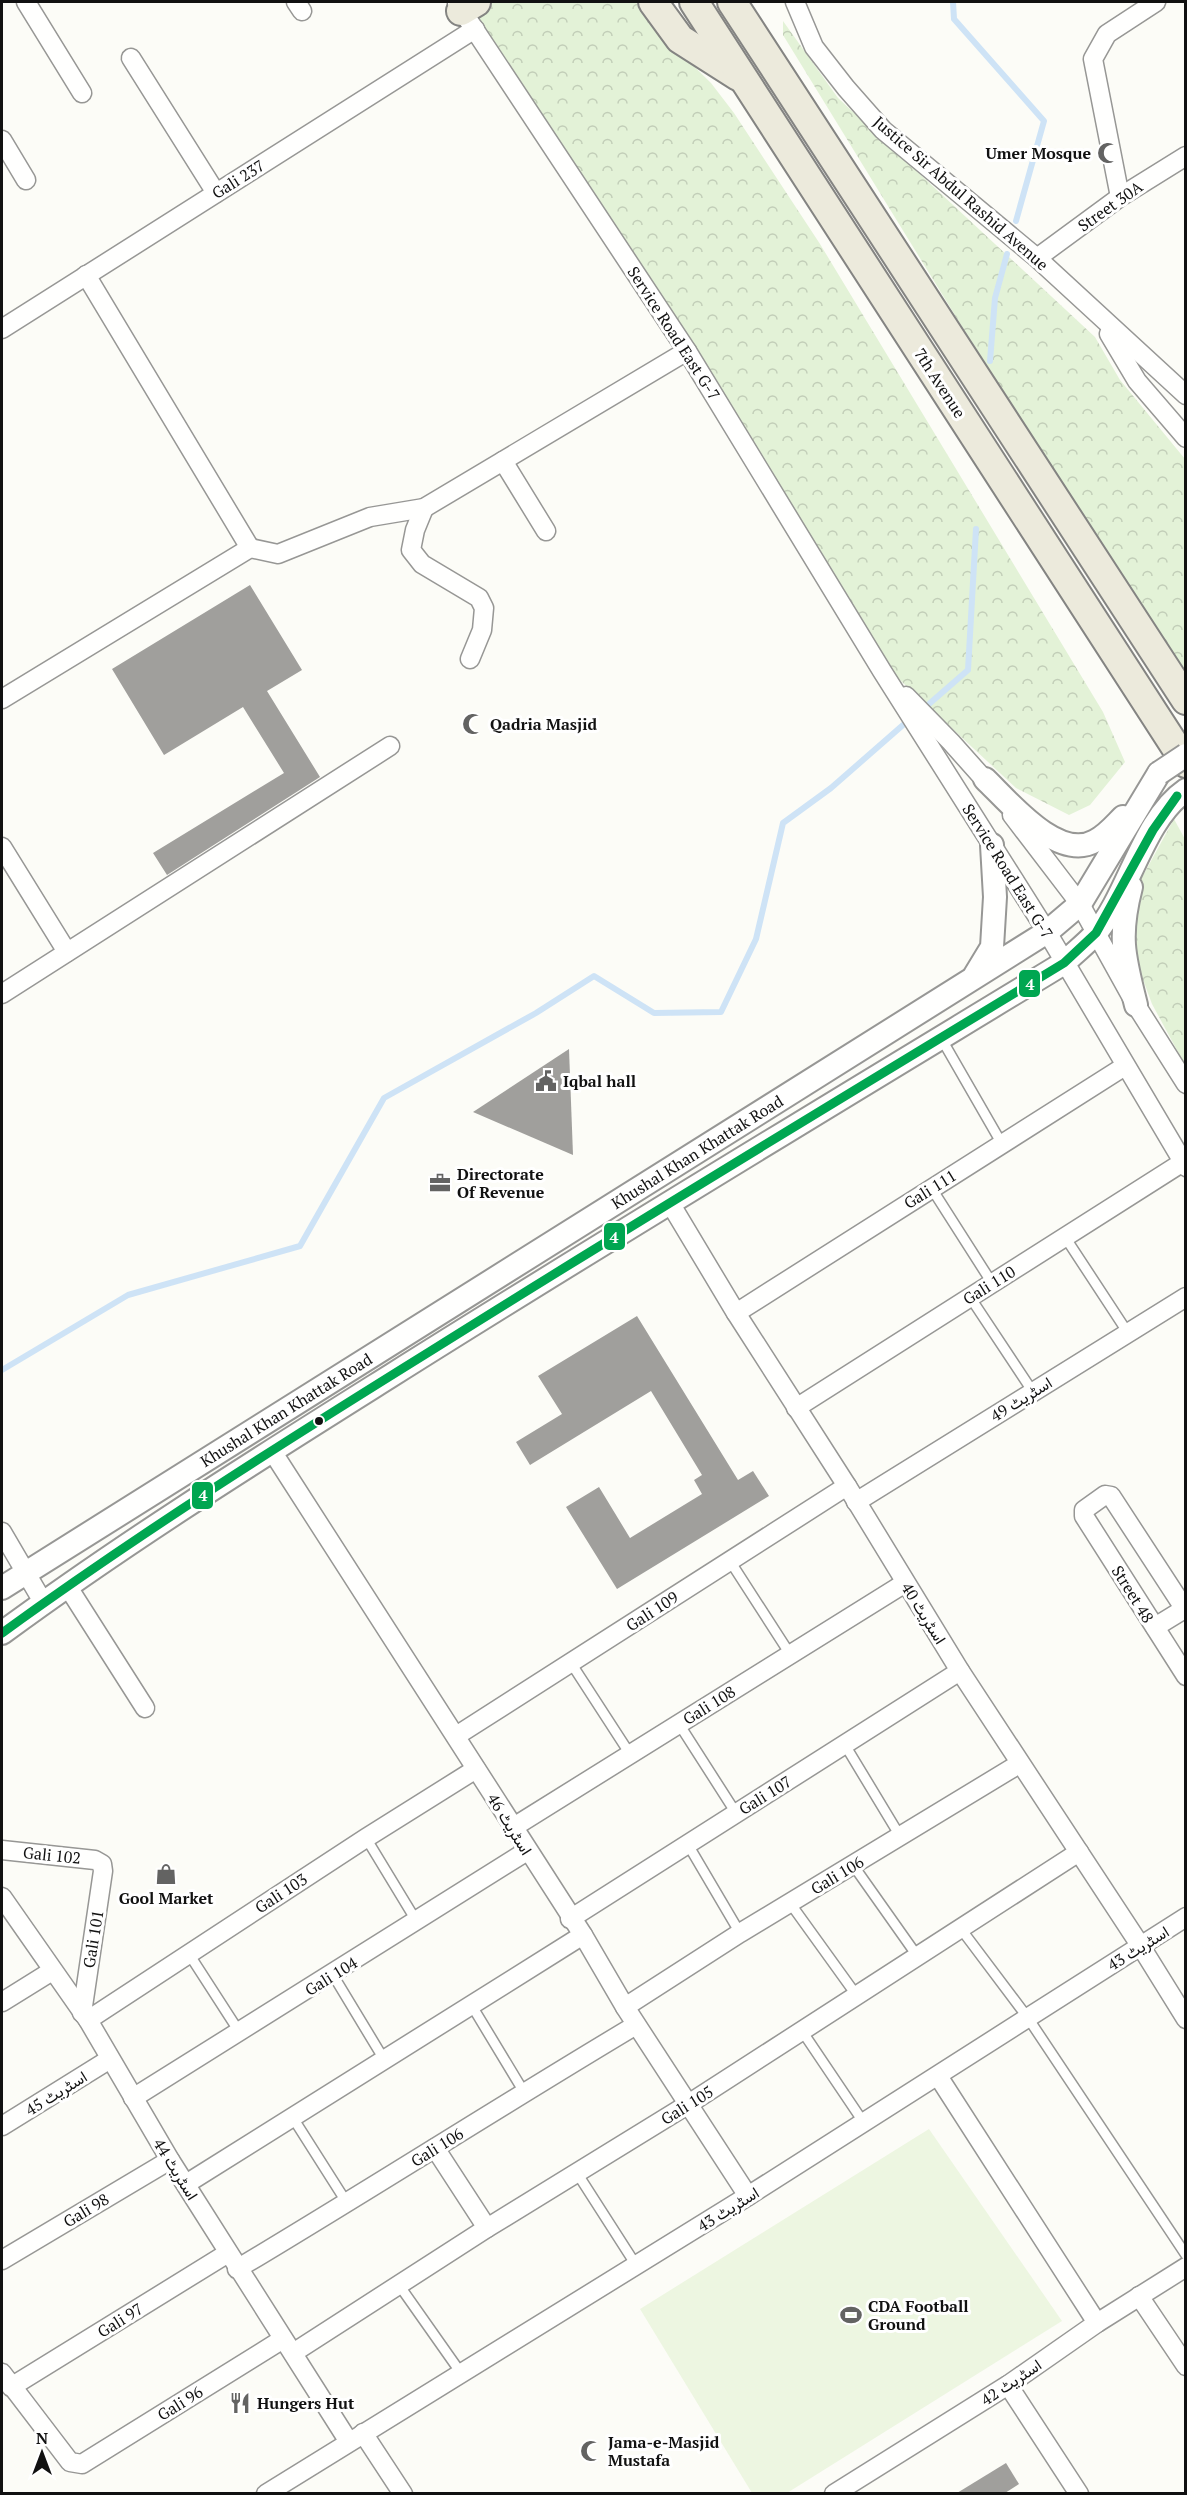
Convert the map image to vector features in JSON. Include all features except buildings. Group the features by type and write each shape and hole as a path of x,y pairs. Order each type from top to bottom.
{"main road":[{"path":"653,2 680,39 744,81"},
{"name":"7th Avenue","path":"694,2 1164,776"},
{"name":"7th Avenue","path":"732,2 1185,700"},
{"path":"756,2 776,70"}],"street":[{"path":"26,2 82,93"},
{"name":"Justice Sir Abdul Rashid Avenue","path":"795,2 814,47 846,88 883,129 1037,258 1185,395"},
{"path":"1120,197 1094,59 1107,34 1156,2"},
{"name":"Gali 237","path":"2,329 216,193 467,11"},
{"name":"Service Road East G-7","path":"467,11 687,351 882,671 1047,933 1184,1164"},
{"path":"131,58 216,193"},
{"path":"2,140 26,180"},
{"name":"Street 30A","path":"1037,258 1120,197 1185,156"},
{"path":"86,275 250,548"},
{"name":"Justice Sir Abdul Rashid Avenue","path":"1099,316 1137,381 1185,438"},
{"path":"2,699 250,548 279,554 370,517 424,508 687,351"},
{"path":"503,461 546,531"},
{"path":"424,508 415,530 411,550 422,564 479,597 484,608 482,630 470,659"},
{"name":"Service Road East G-7","path":"882,671 985,779 1080,904 1136,1005 1185,1084"},
{"path":"2,994 390,746"},
{"name":"Khushal Khan Khattak Road","path":"2,1588 1047,933 1080,904 1164,776 1185,755"},
{"path":"985,779 1038,829 1054,840 1072,845 1094,842 1113,827 1164,776"},
{"name":"Khushal Khan Khattak Road","path":"2,1633 43,1602 272,1451 546,1278 1065,963 1096,933 1153,830 1181,793"},
{"path":"1136,1005 1123,952 1124,915 1134,876 1153,830"},
{"path":"973,979 992,947 995,897 992,845"},
{"path":"2,847 67,952"},
{"name":"Gali 111","path":"736,1313 1125,1066"},
{"name":"Gali 110","path":"796,1408 1184,1164"},
{"name":"اسٹریٹ 40","path":"670,1203 736,1313 852,1494 960,1671 1080,1852 1185,2019"},
{"path":"531,1256 546,1278"},
{"name":"اسٹریٹ 49","path":"852,1494 1033,1392 1185,1297"},
{"name":"اسٹریٹ 46","path":"272,1451 456,1736 512,1828 583,1935 687,2105 748,2196"},
{"name":"Gali 109","path":"456,1736 730,1561 852,1494"},
{"name":"Street 48","path":"1185,1609 1108,1494 1084,1510 1084,1516 1185,1676"},
{"path":"2,1532 43,1602"},
{"name":"Gali 108","path":"512,1828 905,1583"},
{"path":"68,1587 145,1708"},
{"path":"1155,1627 1185,1609"},
{"name":"Gali 107","path":"570,1918 960,1671"},
{"name":"Gali 106","path":"625,2007 740,1933 1020,1764"},
{"name":"Gali 103","path":"85,2017 189,1954 476,1769"},
{"name":"Gali 102","path":"2,1850 95,1860 102,1864"},
{"name":"Gali 104","path":"133,2098 333,1975 527,1851"},
{"name":"Gali 105","path":"288,2346 399,2285 687,2105 1080,1852"},
{"name":"Gali 101","path":"85,2017 102,1864"},
{"name":"اسٹریٹ 44","path":"2,1897 85,2017 170,2160 288,2346 356,2438 403,2493"},
{"name":"اسٹریٹ 43","path":"266,2493 748,2196 1185,1917"},
{"path":"186,2184 583,1935"},
{"path":"2,2002 52,1971"},
{"name":"Gali 106","path":"233,2261 346,2204 524,2092 636,2025"},
{"name":"اسٹریٹ 45","path":"2,2126 110,2059"},
{"path":"938,2076 1097,2323"},
{"path":"435,2148 488,2228"},
{"name":"Gali 98","path":"2,2260 170,2160"},
{"name":"Gali 97","path":"6,2380 233,2261"},
{"name":"اسٹریٹ 42","path":"834,2493 1008,2385 1097,2323 1185,2267"},
{"path":"1139,2296 1185,2366"},
{"name":"Gali 96","path":"6,2380 70,2462 82,2464 288,2346"},
{"path":"1008,2385 1078,2493"}],"lane":[{"path":"941,1038 1002,1144"},
{"path":"932,1189 992,1283"},
{"path":"1065,1237 1128,1333"},
{"path":"970,1297 1033,1392"},
{"path":"730,1561 790,1654"},
{"path":"571,1663 630,1754"},
{"path":"679,1724 736,1813"},
{"path":"845,1745 900,1836"},
{"path":"366,1838 417,1922"},
{"path":"687,1844 740,1933"},
{"path":"853,1865 918,1957"},
{"path":"790,1903 857,1996"},
{"path":"961,1929 1028,2018 1185,2255"},
{"path":"189,1954 240,2033"},
{"path":"333,1975 385,2061"},
{"path":"472,2006 524,2092"},
{"path":"802,2031 864,2123"},
{"path":"294,2118 346,2204"},
{"path":"578,2173 636,2265"},
{"path":"399,2285 461,2373"}],"green space":[{"path":"494,2 636,2 655,28 711,83 734,113 820,244 1103,712 1125,762 1090,805 1069,815 1016,788 887,668 473,14"},
{"path":"783,21 838,98 1095,337 1120,380 1185,459 1185,672 961,325 783,35"},
{"path":"1174,819 1186,841 1185,1065 1152,1004 1131,947 1140,881"},
{"name":"CDA Football Ground","path":"929,2129 1062,2321 787,2493 752,2493 640,2309"}],"waterway":[{"path":"953,2 954,19 1044,121 1016,221"},
{"path":"990,361 995,298 1007,254"},
{"path":"929,704 968,670 976,529"},
{"path":"2,1370 128,1295 300,1246 384,1098 536,1013 594,976 654,1013 721,1012 756,939 783,823 831,788 903,725"}],"transit line":[{"name":"4","path":"2,1633 160,1524 321,1420 666,1205 1064,963 1096,933 1153,830 1177,796"}],"place":[{"name":"Umer Mosque","path":"1108,153"},
{"name":"Qadria Masjid","path":"473,724"},
{"name":"Iqbal hall","path":"546,1081"},
{"name":"Directorate Of Revenue","path":"440,1183"},
{"name":"Gool Market","path":"166,1874"},
{"name":"CDA Football Ground","path":"851,2315"},
{"name":"Hungers Hut","path":"240,2403"},
{"name":"Jama-e-Masjid Mustafa","path":"591,2451"}]}
